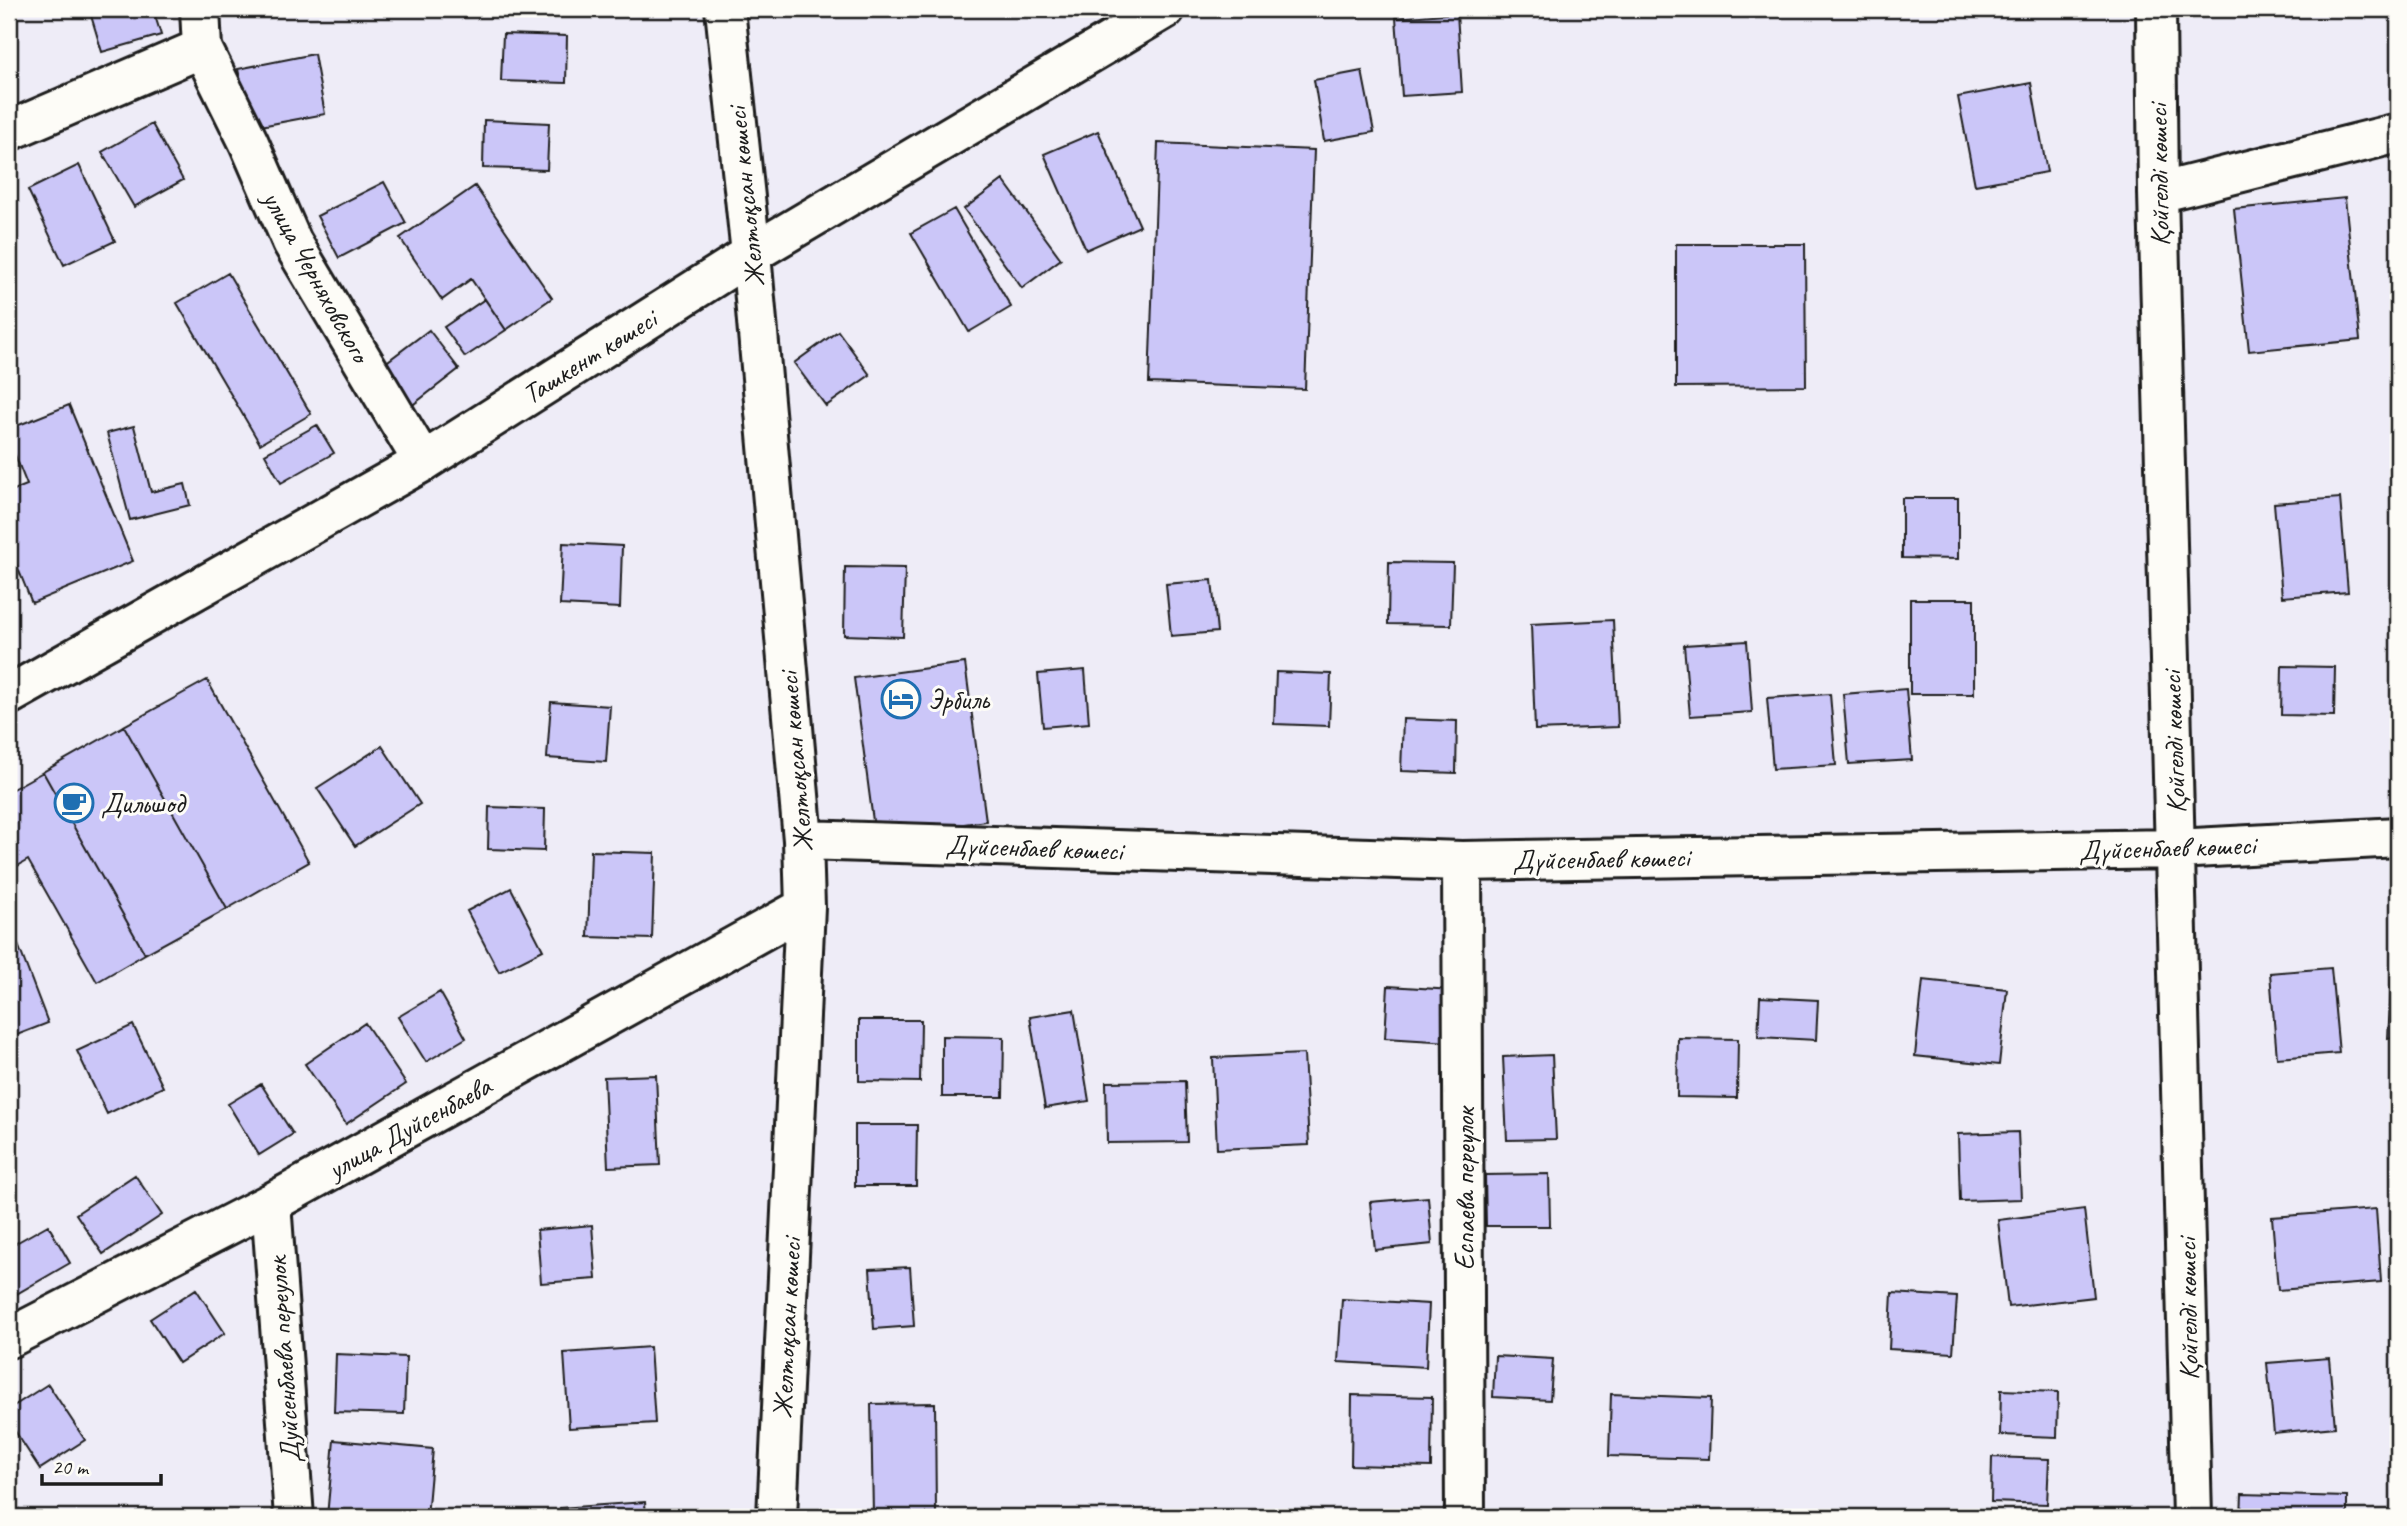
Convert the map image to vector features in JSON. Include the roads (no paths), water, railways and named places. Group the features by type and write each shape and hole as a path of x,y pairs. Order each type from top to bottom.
{"street":[{"name":"улица Черняховского","path":"200,9 202,48 249,143 292,242 423,462"},
{"name":"Желтоқсан көшесі","path":"725,9 751,254 803,840 805,907 778,1517"},
{"name":"Ташкент көшесі","path":"9,695 423,462 751,254 1165,9"},
{"name":"Қойгелді көшесі","path":"2156,9 2158,193 2192,1517"},
{"path":"9,131 202,48"},
{"path":"2158,193 2398,133"},
{"name":"Дүйсенбаев көшесі","path":"803,840 1462,860 2176,849 2398,837"},
{"name":"Еспаева переулок","path":"1462,860 1465,1517"},
{"name":"улица Дуйсенбаева","path":"9,1338 271,1203 805,907"},
{"name":"Дуйсенбаева переулок","path":"271,1203 294,1517"}],"place":[{"name":"Эрбиль","path":"901,699"},
{"name":"Дильшод","path":"74,803"}]}
